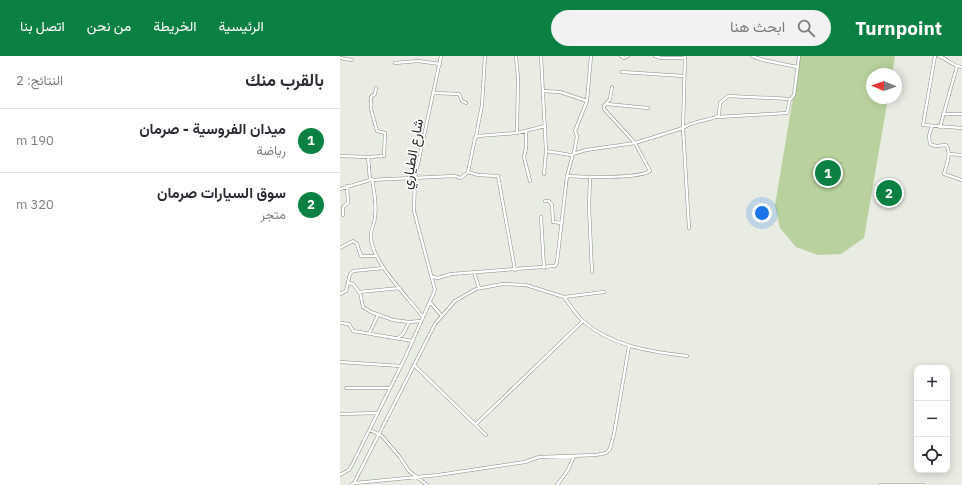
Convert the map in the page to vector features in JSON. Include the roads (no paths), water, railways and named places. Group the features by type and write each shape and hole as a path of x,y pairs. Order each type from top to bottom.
{"street":[{"name":"شارع الطياري","path":"340,475 350,468 370,430 436,288 414,211 415,178 441,56"},
{"path":"340,189 371,180 454,176 461,178 468,172 482,105 485,56"},
{"path":"541,56 546,152 544,174"},
{"path":"433,277 474,272 554,267 557,264 567,176 577,137 575,131 587,101 591,56"},
{"path":"621,56 624,58 628,56"},
{"path":"655,56 661,58 685,57 683,128 689,228"},
{"path":"752,56 763,60 797,67"},
{"path":"546,152 573,154 635,143 683,128 690,123 717,117 787,113 790,99 794,96 799,56"},
{"path":"935,56 923,126 962,127"},
{"path":"939,56 945,58 950,64 962,67"},
{"path":"516,57 518,78 517,133"},
{"path":"340,58 352,60"},
{"path":"395,63 418,61 440,64"},
{"path":"940,127 957,66"},
{"path":"622,72 684,76"},
{"path":"567,176 590,178 649,172 635,143 604,109 610,99 612,87"},
{"path":"340,156 368,158 382,157 384,154 385,133 377,131 371,107 371,97 375,94 376,88"},
{"path":"543,91 560,92 587,101"},
{"path":"434,93 459,94 462,101 466,103"},
{"path":"717,117 719,115 720,103 728,96 790,99"},
{"path":"606,104 648,108"},
{"path":"943,114 962,114"},
{"path":"476,137 517,133 545,126"},
{"path":"932,126 929,136 930,144 936,146 946,145 949,154 944,174 962,180"},
{"path":"526,131 526,148 524,157 530,181"},
{"path":"949,154 962,156"},
{"path":"368,158 376,210 375,224 371,234 376,256 423,316"},
{"path":"468,172 478,175 498,176 515,270"},
{"path":"590,178 589,207 592,272"},
{"path":"343,215 344,207 348,203 347,186"},
{"path":"545,201 549,201 552,205 553,222 562,223"},
{"path":"541,217 544,268"},
{"path":"340,248 353,241 357,244 361,256 376,256"},
{"path":"340,294 345,293 349,283 349,276 353,271 384,268"},
{"path":"474,272 479,288"},
{"path":"349,283 353,284 357,291 360,292 363,307 393,320 408,322 421,321"},
{"path":"351,485 354,483 380,435 415,366 424,344 441,315 455,301 479,288 514,283 538,288 564,297 604,292"},
{"path":"360,292 400,288"},
{"path":"564,297 582,321 607,337 629,346 687,356"},
{"path":"430,302 441,315"},
{"path":"369,334 378,314"},
{"path":"476,424 582,321"},
{"path":"398,338 403,334 408,322"},
{"path":"340,323 349,324 353,331 412,341"},
{"path":"354,483 419,477 518,463 539,457 606,453 610,449 616,424 629,346"},
{"path":"340,362 401,366"},
{"path":"415,366 486,435"},
{"path":"346,388 390,388"},
{"path":"340,414 378,413"},
{"path":"370,430 380,435 399,456 409,471 419,477 427,485"},
{"path":"557,485 568,470 574,456"},
{"path":"880,485 923,485"}],"place":[{"name":"ميدان الفروسية - صرمان","path":"828,173"},
{"name":"سوق السيارات صرمان","path":"889,193"}]}
